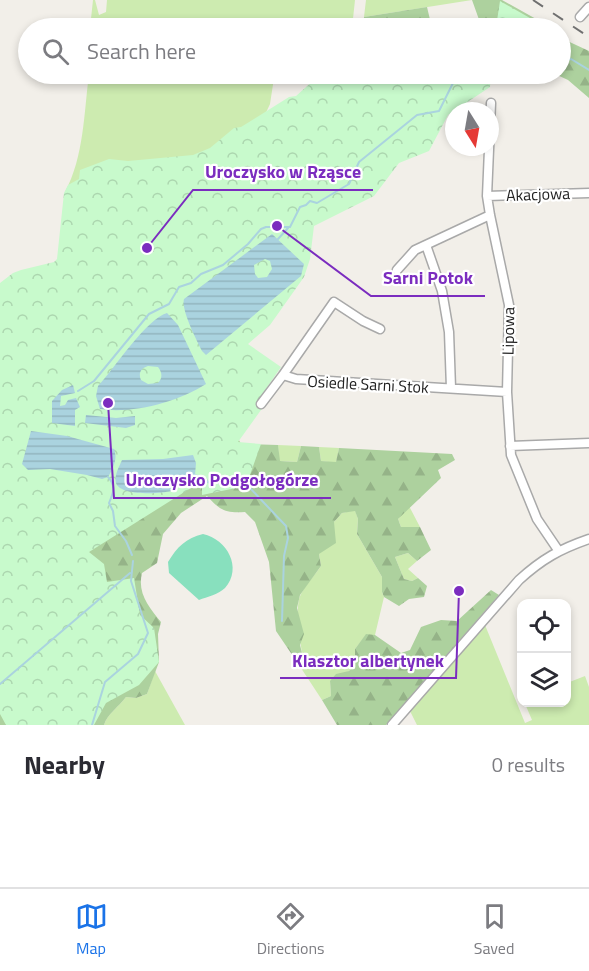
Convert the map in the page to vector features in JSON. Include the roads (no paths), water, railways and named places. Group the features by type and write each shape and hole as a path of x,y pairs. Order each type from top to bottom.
{"street":[{"path":"580,17 589,7"},
{"name":"Lipowa","path":"490,156 489,215 509,305 507,392 511,455 534,513 558,550"},
{"name":"Akacjowa","path":"488,196 589,193"},
{"path":"397,270 415,250 489,215"},
{"name":"Osiedle Sarni Stok","path":"426,245 442,291 449,332 451,388"},
{"name":"Osiedle Sarni Stok","path":"380,329 334,302 283,375 296,380 507,392"},
{"path":"261,404 283,375"},
{"path":"510,446 589,443"},
{"path":"392,725 519,580 558,550 589,539"}],"water":[{"path":"272,234 304,264 301,276 206,355 190,325 184,299","holes":["265,259 270,261 272,269 267,277 258,278 254,265"]},
{"path":"167,313 178,325 206,384 182,396 155,405 127,410 100,409 96,396 98,386 141,334 159,317","holes":["158,367 161,375 158,383 148,384 141,380 140,373 144,368"]},
{"path":"73,385 75,393 61,396 60,406 76,398 80,407 75,410 75,426 52,423 52,401 62,390"},
{"path":"86,415 116,418 135,416 135,425 126,428 85,423"},
{"path":"31,431 67,436 114,449 115,460 112,471 108,477 102,479 50,469 28,470 22,464"},
{"path":"193,455 196,463 195,475 171,491 132,492 119,487 116,483 116,474 122,460 163,459"}],"waterway":[{"path":"571,59 589,70"},
{"path":"78,391 94,381 149,314 169,304 179,287 223,265 248,244 261,229 290,227 300,207 310,201 317,203 349,184 359,162 417,115 439,111 452,84"},
{"path":"278,239 288,228"},
{"path":"195,475 210,483 235,482 249,487 286,526 288,538 284,556 282,621"},
{"path":"108,477 113,487 109,503 113,511 115,526 126,541 132,555"},
{"path":"92,725 105,682 138,654 148,633 131,581 133,561"},
{"path":"0,684 130,573"}],"railway":[{"path":"533,0 560,18"},
{"path":"571,25 589,37"}],"place":[{"name":"Sarni Potok","path":"277,226"},
{"name":"Uroczysko w Rząsce","path":"147,248"},
{"name":"Uroczysko Podgołogórze","path":"108,403"},
{"name":"Klasztor albertynek","path":"459,591"}]}
